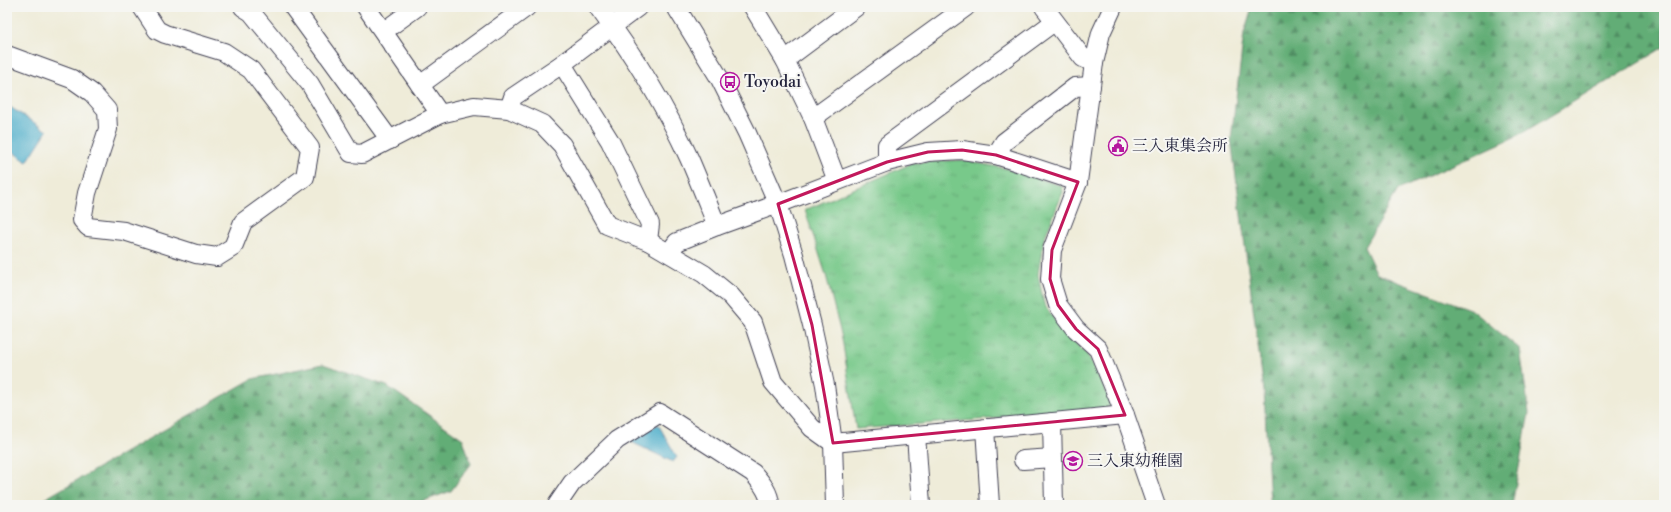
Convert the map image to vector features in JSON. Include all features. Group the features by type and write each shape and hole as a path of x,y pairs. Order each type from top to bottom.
{"street":[{"path":"7,55 72,79 92,93 107,110 108,129 87,193 82,220 88,228 124,231 196,254 217,257 233,247 244,222 305,177 310,148 251,70 224,52 165,34 157,30 142,7"},
{"path":"243,7 251,12 310,84 351,153 362,154 440,114 474,106 508,109 542,124 562,145 606,225 648,241 704,274 731,296 754,322 773,382 812,428 833,443 1125,415"},
{"path":"293,7 390,140"},
{"path":"366,7 440,114"},
{"path":"384,32 417,7"},
{"path":"420,85 527,7"},
{"path":"598,7 654,90 689,157 717,226"},
{"path":"508,109 513,97 562,64 638,7"},
{"path":"676,7 720,79 747,133 778,204 794,255 812,325 825,385 833,443 836,505"},
{"path":"754,7 785,60 813,118 837,181"},
{"path":"785,60 856,7"},
{"path":"813,118 966,7"},
{"path":"1044,7 1083,58 1094,63"},
{"path":"1113,7 1101,33 1094,63 1078,182 1052,250 1050,279 1058,305 1076,330 1098,349 1125,415 1151,504"},
{"path":"887,162 887,145 1054,22"},
{"path":"562,64 610,141 650,224 648,241"},
{"path":"996,155 1004,142 1075,87 1091,86"},
{"path":"669,253 677,242 717,226 887,162 935,152 962,150 996,155 1078,182"},
{"path":"557,505 572,484 617,440 660,413 753,473 762,484 770,501 770,505"},
{"path":"1052,422 1054,505"},
{"path":"985,428 990,505"},
{"path":"916,435 921,505"},
{"path":"1023,460 1053,458"}],"highlighted area":[{"path":"962,150 996,155 1078,182 1052,250 1050,279 1058,305 1076,329 1098,349 1125,415 833,443 812,325 778,204 887,162 928,152"}],"green space":[{"path":"1252,7 1664,7 1664,47 1519,135 1398,190 1364,247 1377,274 1472,310 1520,349 1529,413 1512,505 1270,505 1264,391 1231,139 1244,33"},
{"path":"961,160 1004,168 1062,186 1063,192 1044,239 1038,274 1044,304 1062,330 1087,354 1112,403 1107,410 856,429 842,338 826,275 805,210 913,163"},
{"path":"323,364 387,386 463,439 471,464 451,491 413,505 34,505 252,379"}],"water":[{"path":"7,105 47,131 27,162 7,148"},
{"path":"658,424 677,457 673,462 629,441"}],"place":[{"name":"Toyodai","path":"730,82"},
{"name":"三入東集会所","path":"1118,146"},
{"name":"三入東幼稚園","path":"1073,461"}]}
